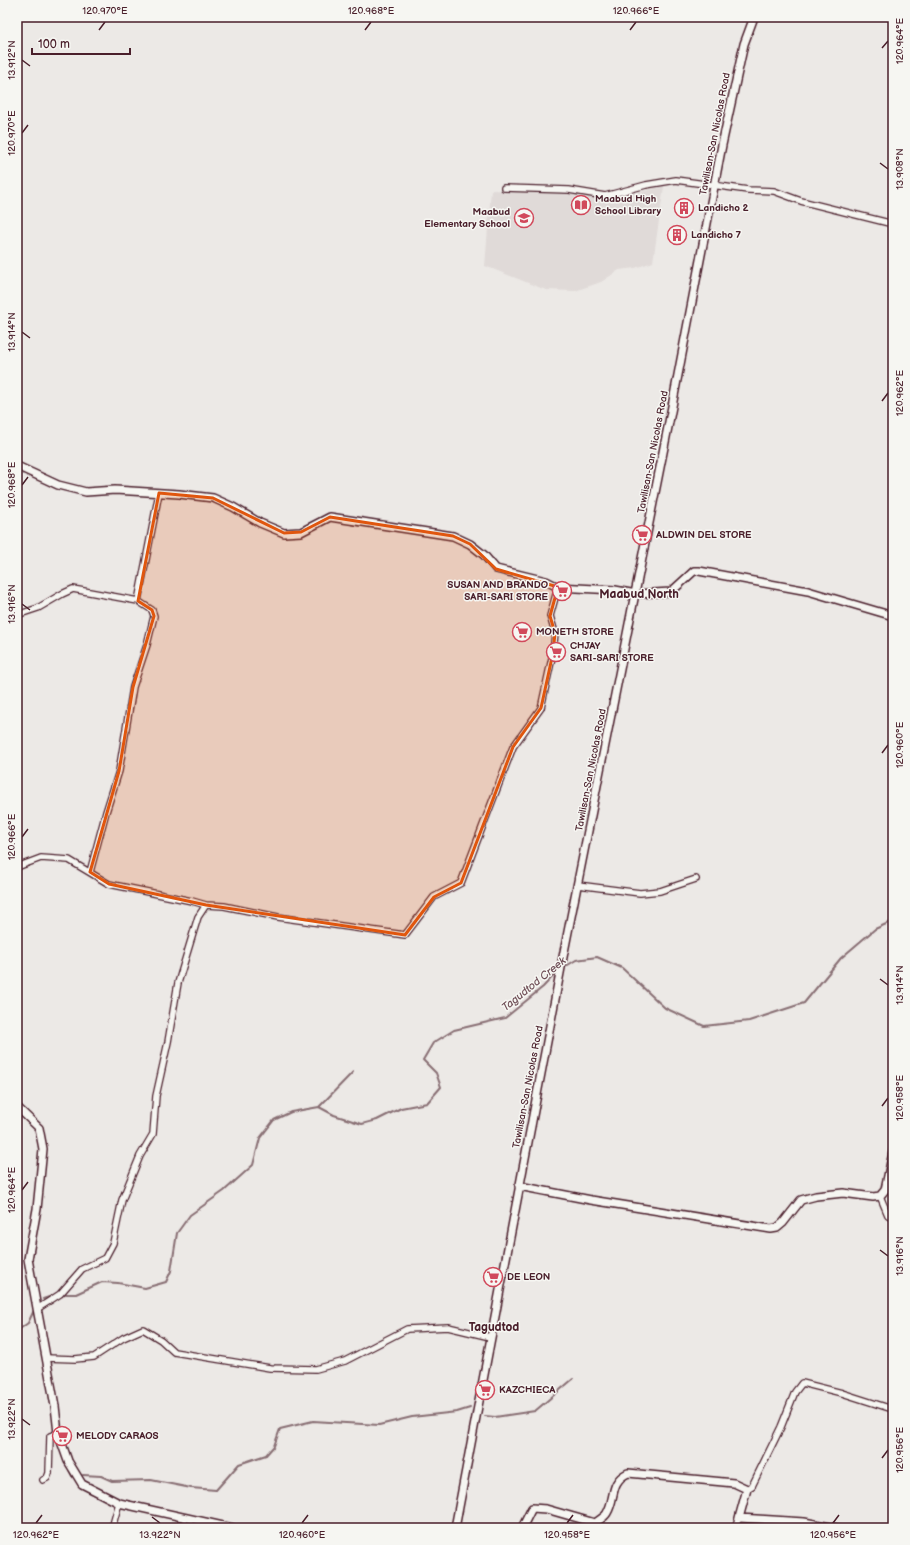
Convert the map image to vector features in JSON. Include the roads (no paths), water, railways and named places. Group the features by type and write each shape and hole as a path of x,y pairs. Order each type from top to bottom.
{"street":[{"name":"Tawilisan-San Nicolas Road","path":"455,1528 563,957 636,594 722,145 744,44 754,17"},
{"path":"504,188 569,190 605,196 646,185 676,180 748,190 774,191 801,201 893,224"},
{"path":"17,466 58,485 86,492 115,490 213,498 260,523 284,533 301,532 330,516 453,536 470,544 484,555 496,569 546,581 558,587 615,590 636,594 671,592 694,571 699,571 808,591 893,616"},
{"path":"138,601 159,493"},
{"path":"17,867 41,858 69,860 110,884 206,905 224,906 278,917 405,936 434,896 461,883 513,747 540,708 553,653 555,633 550,616 558,587"},
{"path":"17,615 38,608 73,589 138,601 152,610 154,616 147,645 133,687 119,771 90,872"},
{"path":"578,885 640,893 660,891 696,879"},
{"path":"37,1309 60,1294 82,1269 105,1258 113,1243 122,1200 140,1156 153,1134 156,1096 168,1042 178,983 198,918 206,905"},
{"path":"17,1107 39,1128 43,1149 37,1209 28,1259 58,1433 68,1461 82,1484 119,1503 200,1525 232,1528"},
{"path":"519,1186 590,1200 771,1229 777,1228 783,1223 801,1200 816,1196 843,1193 873,1197 880,1196 885,1190 893,1152"},
{"path":"880,1196 888,1215 893,1217"},
{"path":"46,1358 75,1359 94,1357 123,1338 143,1329 161,1340 174,1352 270,1368 316,1369 345,1362 407,1328 448,1327 490,1337"},
{"path":"734,1528 739,1518 747,1489 752,1486 781,1427 795,1392 802,1383 842,1393 889,1408 893,1405"},
{"path":"43,1480 47,1478 49,1473 50,1436 58,1433"},
{"path":"522,1528 532,1508 546,1509 595,1523 607,1513 616,1482 621,1476 628,1473 734,1483 747,1489"},
{"path":"112,1528 119,1503"},
{"path":"739,1518 804,1522 836,1528"}],"waterway":[{"name":"Tagudtod Creek","path":"563,968 576,960 597,957 622,968 665,1008 704,1026 749,1021 804,1003 841,958 875,929 893,921"},
{"name":"Tagudtod Creek","path":"66,1294 76,1294 102,1282 118,1283 145,1288 166,1282 171,1271 177,1233 190,1215 224,1191 253,1165 260,1138 274,1120 291,1112 319,1107 334,1115 362,1124 377,1120 401,1108 427,1103 441,1087 436,1073 423,1060 433,1043 454,1030 505,1018 543,987 558,971"},
{"path":"319,1107 353,1072"},
{"name":"Tagudtod Creek","path":"43,1299 52,1296"},
{"name":"Tagudtod Creek","path":"17,1331 28,1323 35,1308"},
{"path":"485,1416 495,1417 535,1411 573,1379"},
{"path":"49,1394 53,1415"},
{"path":"83,1475 101,1476 112,1481 151,1480 191,1488 216,1490 239,1464 266,1455 274,1446 280,1429 313,1421 379,1425 412,1417 457,1412 470,1408"},
{"path":"69,1470 72,1476"}],"place":[{"name":"Maabud High School Library","path":"581,205"},
{"name":"Landicho 2","path":"684,208"},
{"name":"Maabud Elementary School","path":"524,218"},
{"name":"Landicho 7","path":"677,235"},
{"name":"ALDWIN DEL STORE","path":"642,535"},
{"name":"SUSAN AND BRANDO SARI-SARI STORE","path":"562,591"},
{"name":"MONETH STORE","path":"522,632"},
{"name":"CHJAY SARI-SARI STORE","path":"556,652"},
{"name":"DE LEON","path":"493,1277"},
{"name":"KAZCHIECA","path":"485,1390"},
{"name":"MELODY CARAOS","path":"62,1436"}],"district":[{"name":"Maabud North","path":"639,594"},
{"name":"Tagudtod","path":"494,1327"}]}
